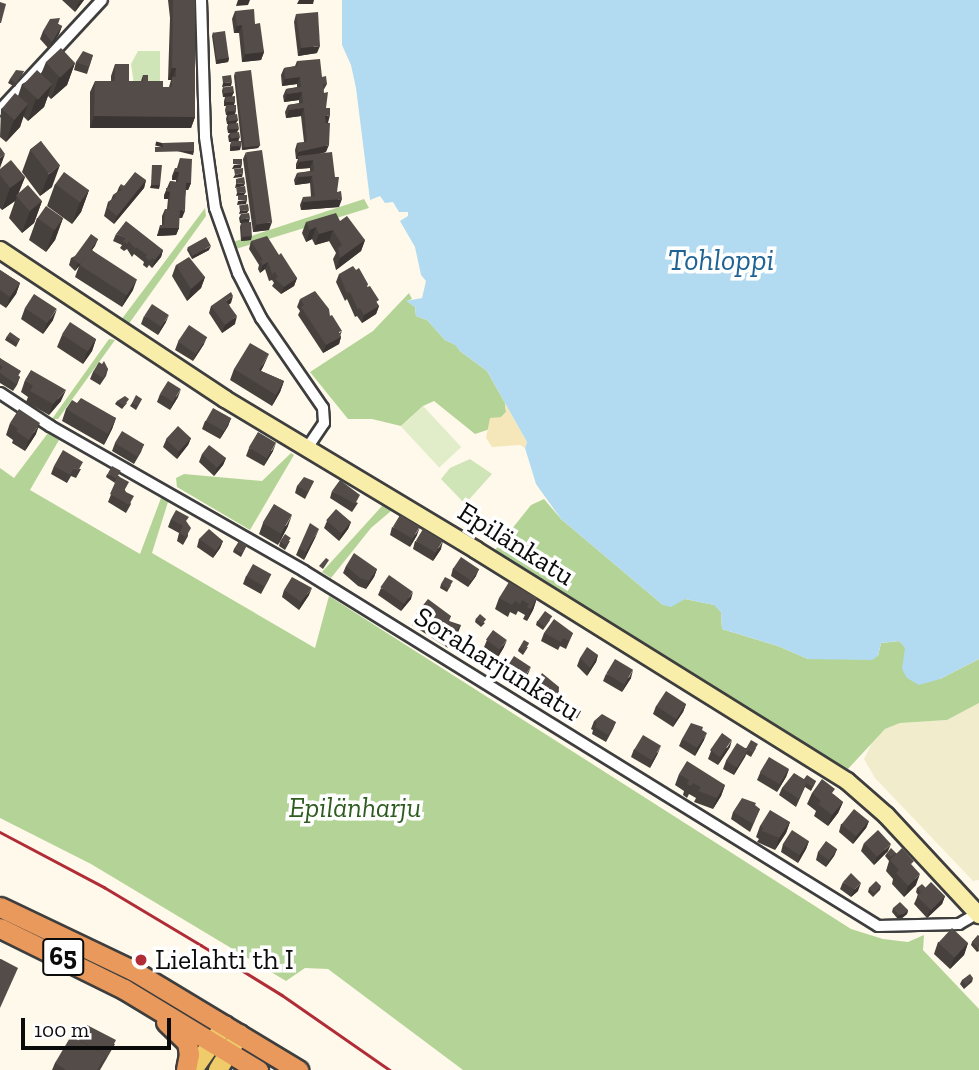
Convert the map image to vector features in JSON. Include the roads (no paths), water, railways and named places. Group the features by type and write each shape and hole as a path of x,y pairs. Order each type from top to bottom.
{"highway":[{"name":"65","path":"0,907 134,971 227,1038 258,1070"},
{"name":"65","path":"0,928 298,1070"},
{"path":"124,989 181,1034 187,1042 189,1054 186,1070"}],"main road":[{"path":"193,1070 227,1038"},
{"path":"218,1070 227,1038"}],"street":[{"path":"0,110 102,0"},
{"path":"201,0 205,137 215,208 237,273 261,318 323,408 324,423 308,447"},
{"name":"Epilänkatu","path":"0,250 225,399 308,447 847,781 886,815 978,914"},
{"name":"Soraharjunkatu","path":"0,393 61,432 304,571 878,926 959,924 978,914"}],"water":[{"name":"Tohloppi","path":"342,0 979,0 979,659 940,679 919,685 907,678 902,669 905,648 899,641 881,643 878,656 872,660 808,659 778,646 722,629 721,612 714,605 685,599 671,607 663,605 561,519 536,484 525,448 527,442 487,371 445,340 427,320 416,316 415,307 406,301 422,298 426,281 421,275 415,247 400,221 408,216 408,212 399,212 393,202 385,203 380,196 370,200 356,88 351,65 342,45"}],"railway":[{"path":"0,832 104,887 201,945 282,995 390,1070"}],"place":[{"name":"Lielahti th I","path":"141,960"}],"park label":[{"name":"Epilänharju","path":"355,808"}]}
